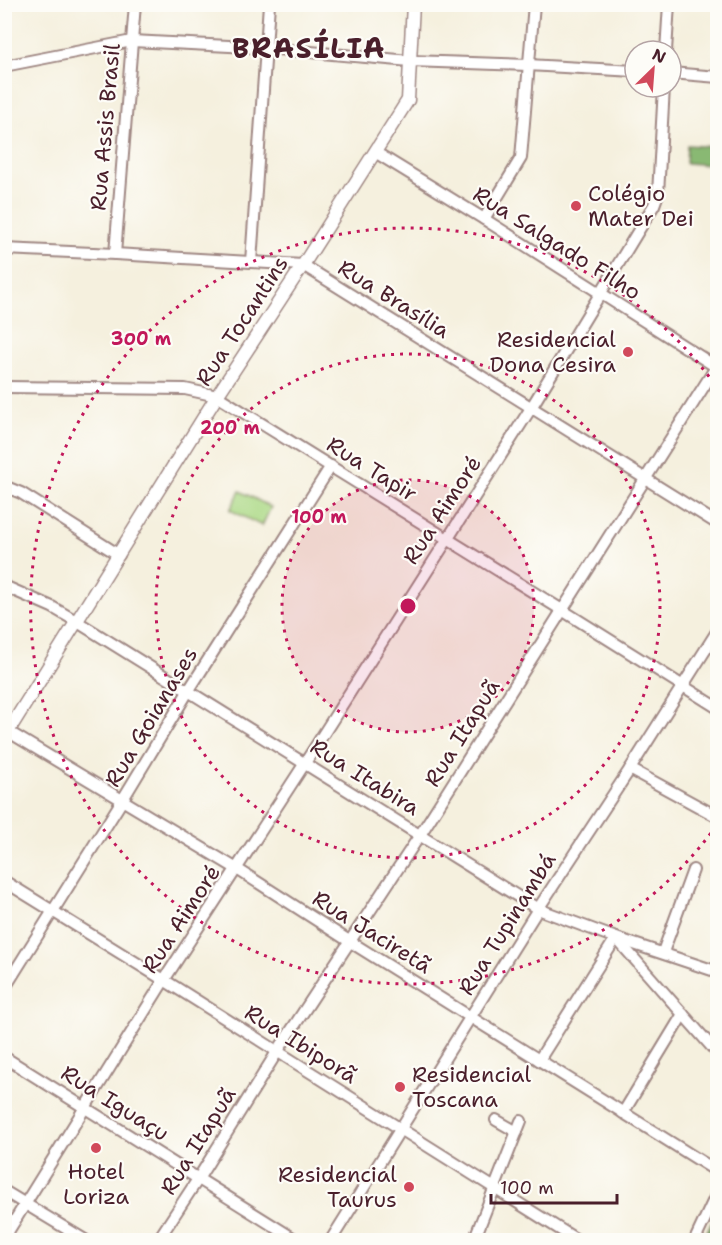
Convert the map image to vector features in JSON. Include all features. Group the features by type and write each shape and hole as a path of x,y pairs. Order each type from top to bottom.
{"main road":[{"name":"Rua Tocantins","path":"6,733 217,396 408,100 413,4"}],"street":[{"name":"Rua Assis Brasil","path":"115,254 135,4"},
{"path":"251,262 269,4"},
{"path":"484,219 521,158 534,4"},
{"path":"667,39 669,4"},
{"path":"4,66 132,40 266,48 410,61 623,70"},
{"path":"683,75 717,77"},
{"name":"Rua Aimoré","path":"4,1238 164,980 531,408 654,205 658,194 663,99"},
{"name":"Rua Salgado Filho","path":"375,152 717,366"},
{"name":"Rua Brasília","path":"4,249 303,266 717,524"},
{"name":"Rua Itapuã","path":"158,1240 277,1052 420,835 717,366"},
{"name":"Rua Tapir","path":"4,387 185,389 217,396 717,708"},
{"name":"Rua Goianases","path":"4,989 331,466"},
{"path":"4,486 21,493 119,555"},
{"name":"Rua Itabira","path":"4,586 52,607 76,621 538,909 717,972"},
{"name":"Rua Tupinambá","path":"331,1240 538,909 630,769 717,630"},
{"name":"Rua Jaciretã","path":"6,733 123,799 237,869 717,1172"},
{"path":"630,769 717,817"},
{"path":"663,952 693,870"},
{"name":"Rua Ibiporã","path":"4,881 577,1240"},
{"path":"539,1060 616,938 717,1054"},
{"path":"623,1113 683,1014"},
{"name":"Rua Iguaçu","path":"4,1057 297,1240"},
{"path":"496,1120 516,1132"},
{"path":"474,1240 520,1121"},
{"path":"4,1191 85,1240"},
{"path":"695,1240 717,1191"}],"green space":[{"path":"687,145 717,147 717,165 686,163"},
{"path":"240,491 271,507 262,526 230,510"},
{"path":"711,1223 717,1225 717,1240 706,1234"}],"place":[{"name":"Colégio Mater Dei","path":"576,206"},
{"name":"Residencial Dona Cesira","path":"628,352"},
{"name":"Residencial Toscana","path":"400,1087"},
{"name":"Hotel Loriza","path":"96,1148"},
{"name":"Residencial Taurus","path":"409,1187"}],"district":[{"name":"BRASÍLIA","path":"309,48"}]}
